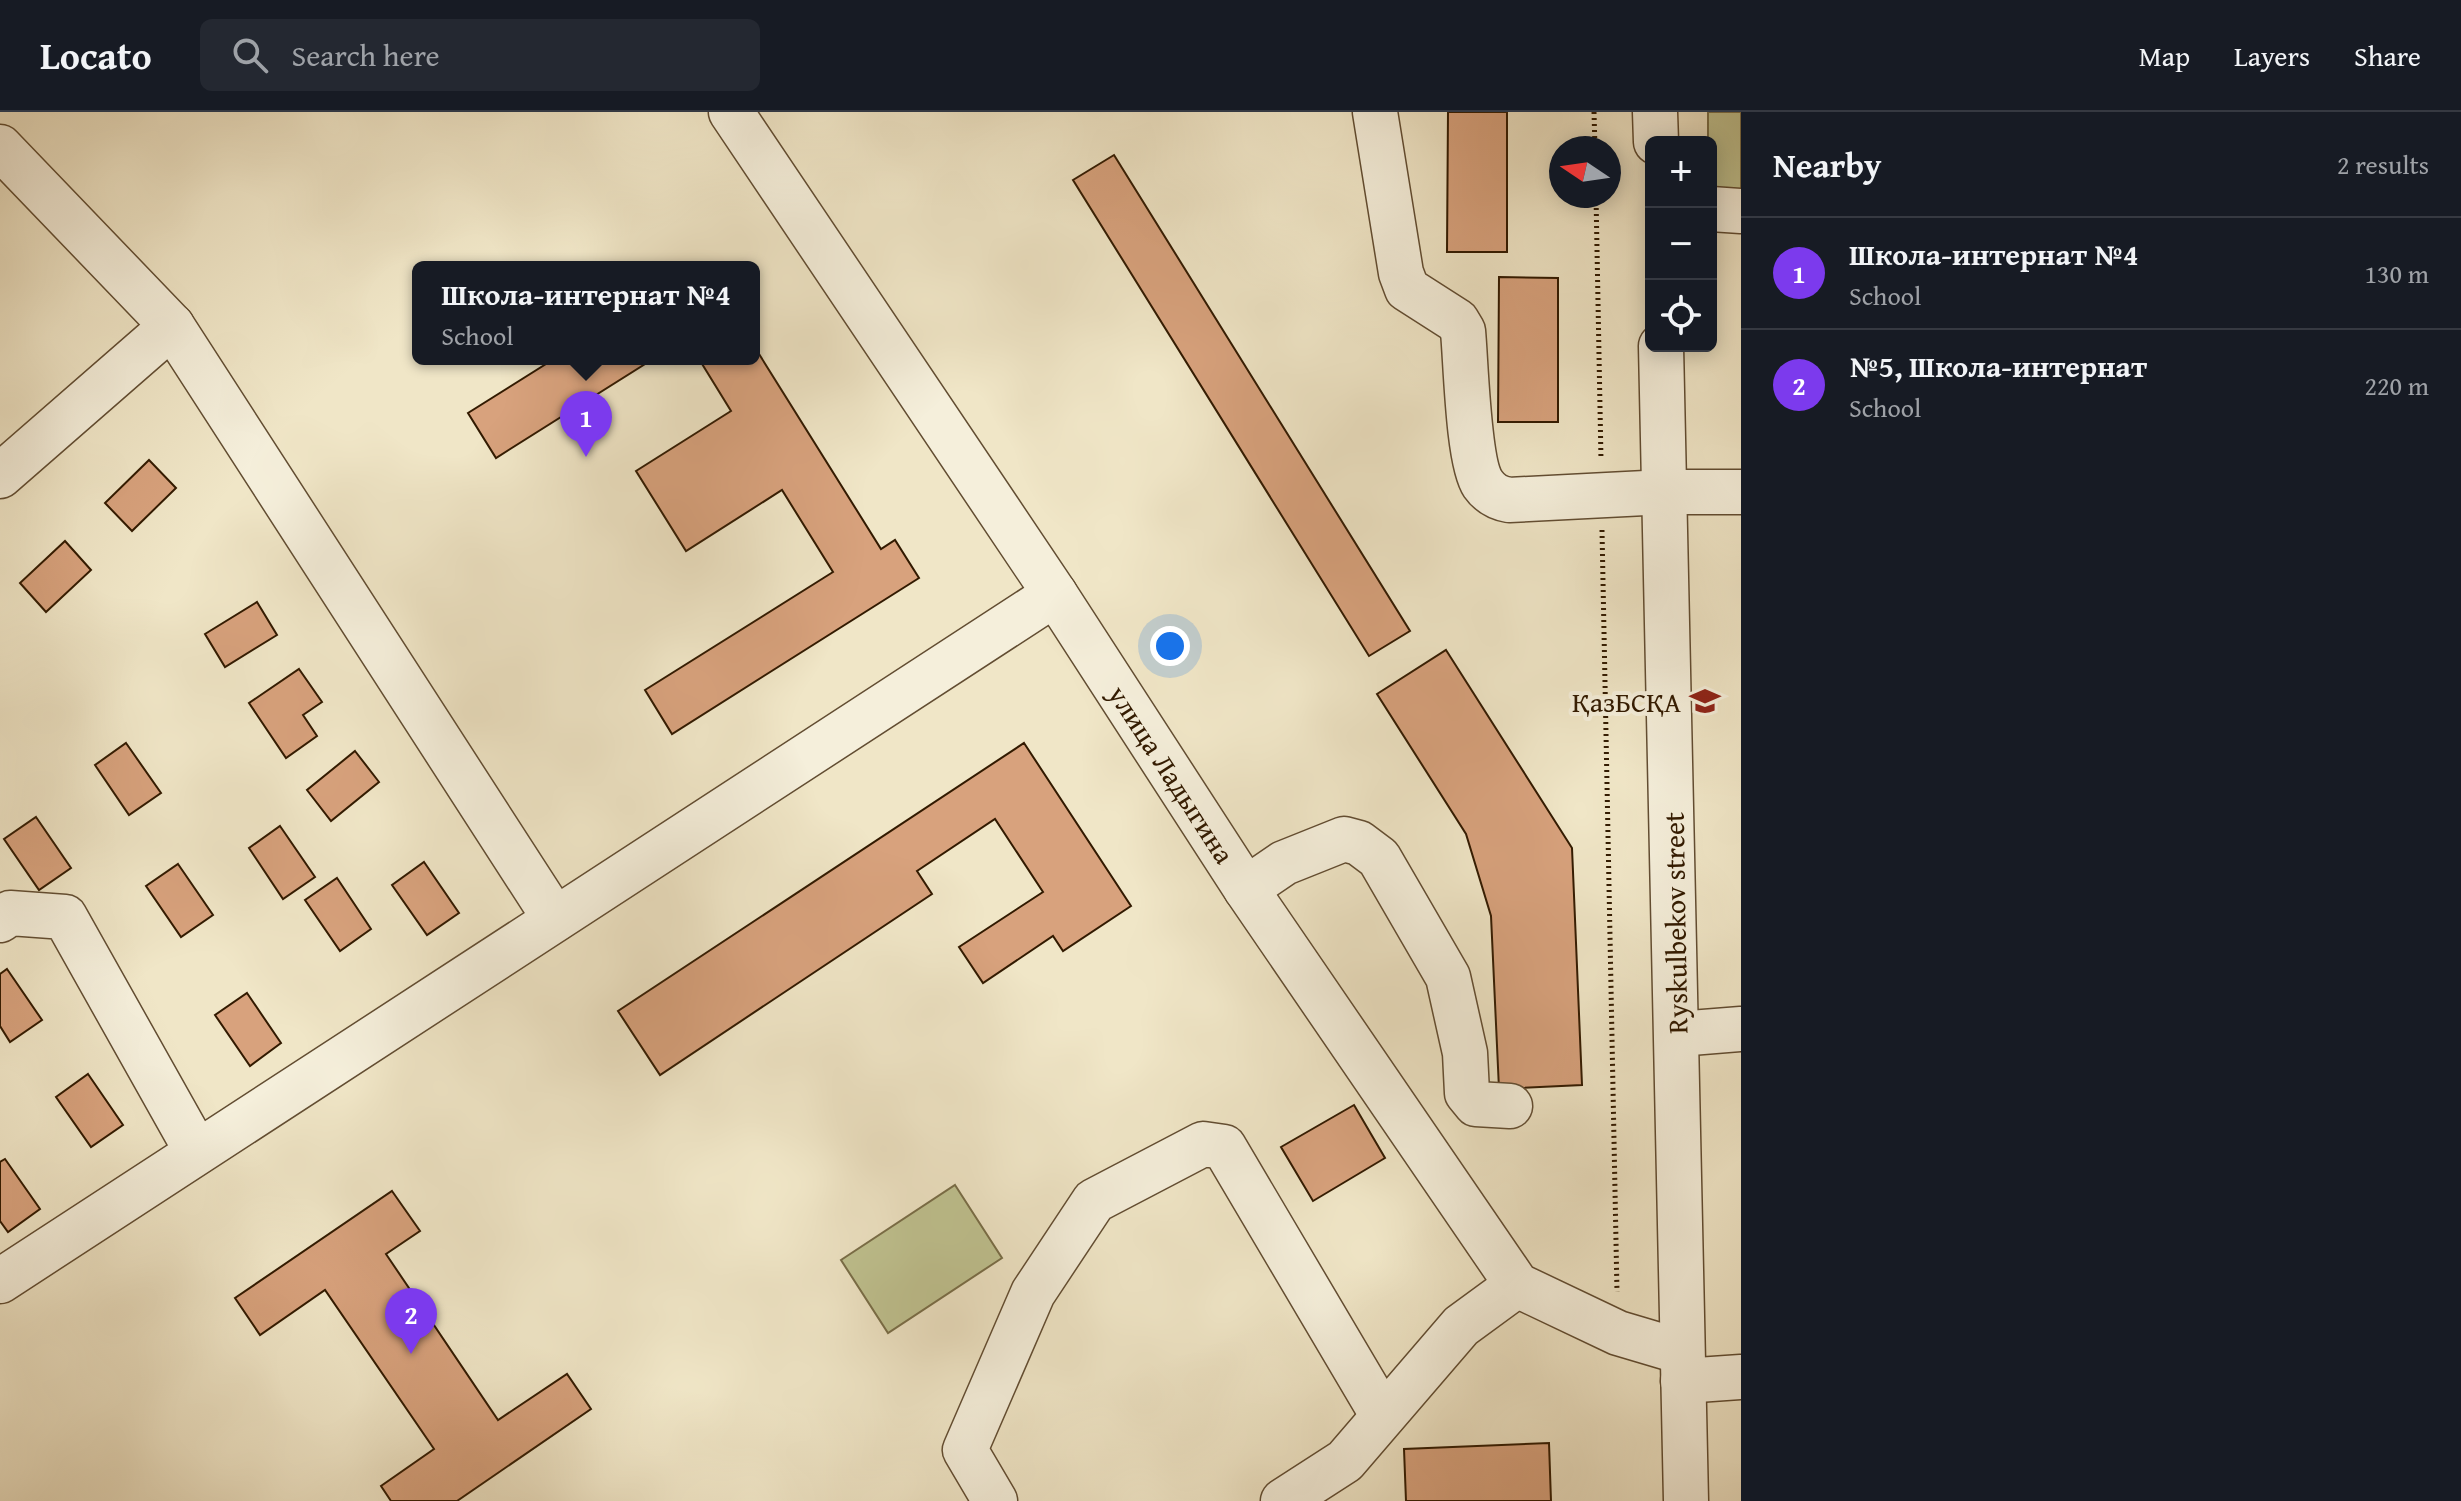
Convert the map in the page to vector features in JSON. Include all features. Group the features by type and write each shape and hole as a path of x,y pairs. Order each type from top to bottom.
{"street":[{"name":"улица Ладыгина","path":"731,112 1055,594 1246,889 1517,1285"},
{"path":"1375,112 1401,273 1407,289 1457,321 1463,331 1473,450 1482,483 1496,497 1509,500 1665,492 1741,492"},
{"path":"1655,112 1656,136"},
{"path":"0,147 172,326 555,919"},
{"path":"1717,209 1741,211"},
{"path":"0,476 172,326"},
{"name":"Ryskulbekov street","path":"1661,352 1686,1501"},
{"path":"0,1281 1055,594"},
{"path":"1246,889 1284,863 1344,839 1359,843 1379,858 1448,977 1465,1053 1467,1093 1476,1104 1510,1106"},
{"path":"0,920 10,913 65,917 197,1152"},
{"path":"1678,1034 1741,1029"},
{"path":"995,1501 965,1450 1033,1293 1094,1201 1203,1144 1224,1147 1383,1416"},
{"path":"1283,1501 1345,1461 1461,1326 1517,1285 1683,1366 1741,1377"}],"path":[{"path":"1594,112 1595,136"},
{"path":"1596,208 1618,1333"}],"green space":[{"path":"1708,112 1741,112 1741,208 1717,209 1717,136 1708,136"},
{"path":"955,1185 1002,1258 888,1333 841,1260"}],"building":[{"path":"1448,112 1507,112 1507,252 1447,252"},
{"path":"1114,155 1410,631 1369,656 1073,180"},
{"path":"1499,277 1558,278 1558,422 1498,422"},
{"path":"760,356 881,549 895,540 919,578 672,734 645,690 833,572 782,490 686,551 636,471 731,411 703,365 760,365"},
{"path":"544,365 643,365 496,458 468,413"},
{"path":"149,460 176,488 132,531 105,503"},
{"path":"65,541 91,570 46,612 20,583"},
{"path":"257,602 277,635 225,667 205,634"},
{"path":"1446,650 1572,848 1582,1085 1499,1089 1491,916 1466,834 1377,694"},
{"path":"299,669 322,702 303,715 317,736 286,758 249,703"},
{"path":"126,743 161,793 129,815 95,765"},
{"path":"1024,743 1131,906 1063,951 1053,936 983,983 959,947 1043,892 995,819 917,871 932,894 660,1075 618,1011"},
{"path":"355,751 379,782 331,821 307,790"},
{"path":"36,817 71,868 39,890 4,839"},
{"path":"280,826 315,877 283,899 249,848"},
{"path":"424,862 459,913 427,935 392,885"},
{"path":"178,864 213,915 181,937 146,886"},
{"path":"337,878 371,929 340,951 305,900"},
{"path":"7,969 42,1020 10,1042 0,1026 0,974"},
{"path":"247,993 281,1043 250,1066 215,1015"},
{"path":"88,1074 123,1125 91,1147 56,1097"},
{"path":"1354,1105 1385,1158 1313,1201 1281,1147"},
{"path":"5,1159 40,1209 8,1232 0,1221 0,1162"},
{"path":"392,1191 420,1231 386,1254 498,1420 567,1374 591,1409 457,1501 391,1501 381,1486 434,1449 325,1290 260,1335 235,1298"},
{"path":"1549,1443 1551,1501 1406,1501 1404,1449"}],"place":[{"name":"Школа-интернат №4","path":"586,457"},
{"name":"ҚазБСҚА","path":"1705,701"},
{"name":"№5, Школа-интернат","path":"411,1354"}]}
